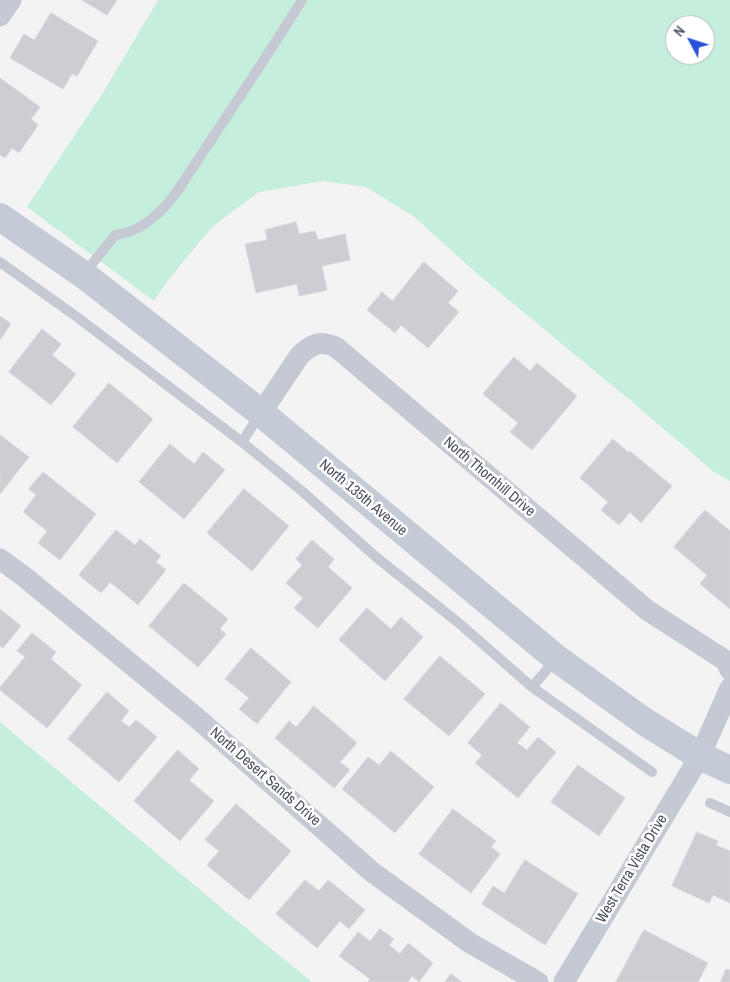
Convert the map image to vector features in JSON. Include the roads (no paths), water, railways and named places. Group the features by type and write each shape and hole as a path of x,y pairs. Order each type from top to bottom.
{"street":[{"path":"0,16 11,0"},
{"name":"North 135th Avenue","path":"0,217 84,275 261,413 556,658 645,722 700,756 730,770"},
{"name":"North Thornhill Drive","path":"261,413 300,355 308,348 318,343 329,344 337,348 647,610 726,661 730,670"},
{"name":"North Desert Sands Drive","path":"0,559 198,719 372,872 470,943 538,982"},
{"path":"700,756 730,688"},
{"name":"West Terra Vista Drive","path":"564,982 700,756"}],"lane":[{"path":"84,275 115,235 129,232 142,225 168,204 256,73 302,0"},
{"path":"0,262 77,317 242,442 303,492 376,557 460,624 532,687 652,772"},
{"path":"242,442 261,413"},
{"path":"532,687 556,658"},
{"path":"710,803 730,812"}]}
